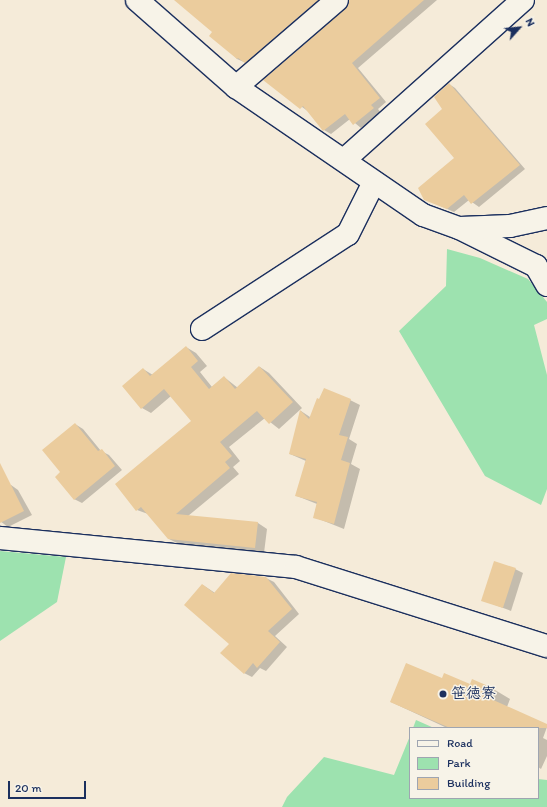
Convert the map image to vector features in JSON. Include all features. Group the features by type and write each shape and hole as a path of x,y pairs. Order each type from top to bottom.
{"street":[{"path":"138,0 236,87 423,215 459,228 536,266 547,285"},
{"path":"344,160 523,0"},
{"path":"236,87 334,1"},
{"path":"202,329 348,234 374,182"},
{"path":"459,228 510,226 547,218"},
{"path":"0,538 296,567 547,646"}],"green space":[{"path":"447,249 480,258 528,279 547,302 547,319 534,325 547,375 547,489 541,505 485,476 399,331 446,286"},
{"path":"0,551 66,557 57,602 0,641"},
{"path":"416,720 432,727 413,727"},
{"path":"409,738 409,799 539,799 539,779 547,780 547,807 282,807 287,797 324,757 394,775"}],"building":[{"path":"174,0 318,0 245,63 238,58 237,59 209,36 212,32"},
{"path":"349,0 424,0 352,63 380,98 371,105 374,108 353,125 345,114 323,131 303,106 300,109 263,80 345,9"},
{"path":"449,83 520,165 471,204 464,195 447,209 424,200 418,188 454,158 425,124 442,109 434,97"},
{"path":"186,346 198,361 191,367 209,389 224,376 235,389 259,366 293,402 269,424 257,411 220,442 232,456 225,462 230,468 176,514 258,522 255,548 168,539 141,507 136,511 115,484 191,421 164,389 141,409 122,386 143,368 150,376"},
{"path":"324,388 351,399 339,435 348,437 341,460 350,463 334,524 313,518 317,502 295,496 306,459 289,454 300,410 309,419 317,398 319,399"},
{"path":"75,423 98,451 102,449 115,466 74,500 55,477 60,472 42,450"},
{"path":"0,463 24,511 0,523"},
{"path":"494,561 516,568 503,608 481,601"},
{"path":"231,573 266,577 292,609 268,631 280,642 257,668 253,663 244,674 220,653 229,644 184,605 202,584 214,593"},
{"name":"笹徳寮","path":"406,663 442,678 444,673 470,684 472,679 495,689 491,699 547,724 547,728 448,727 390,702"}],"place":[{"name":"笹徳寮","path":"443,694"}]}
